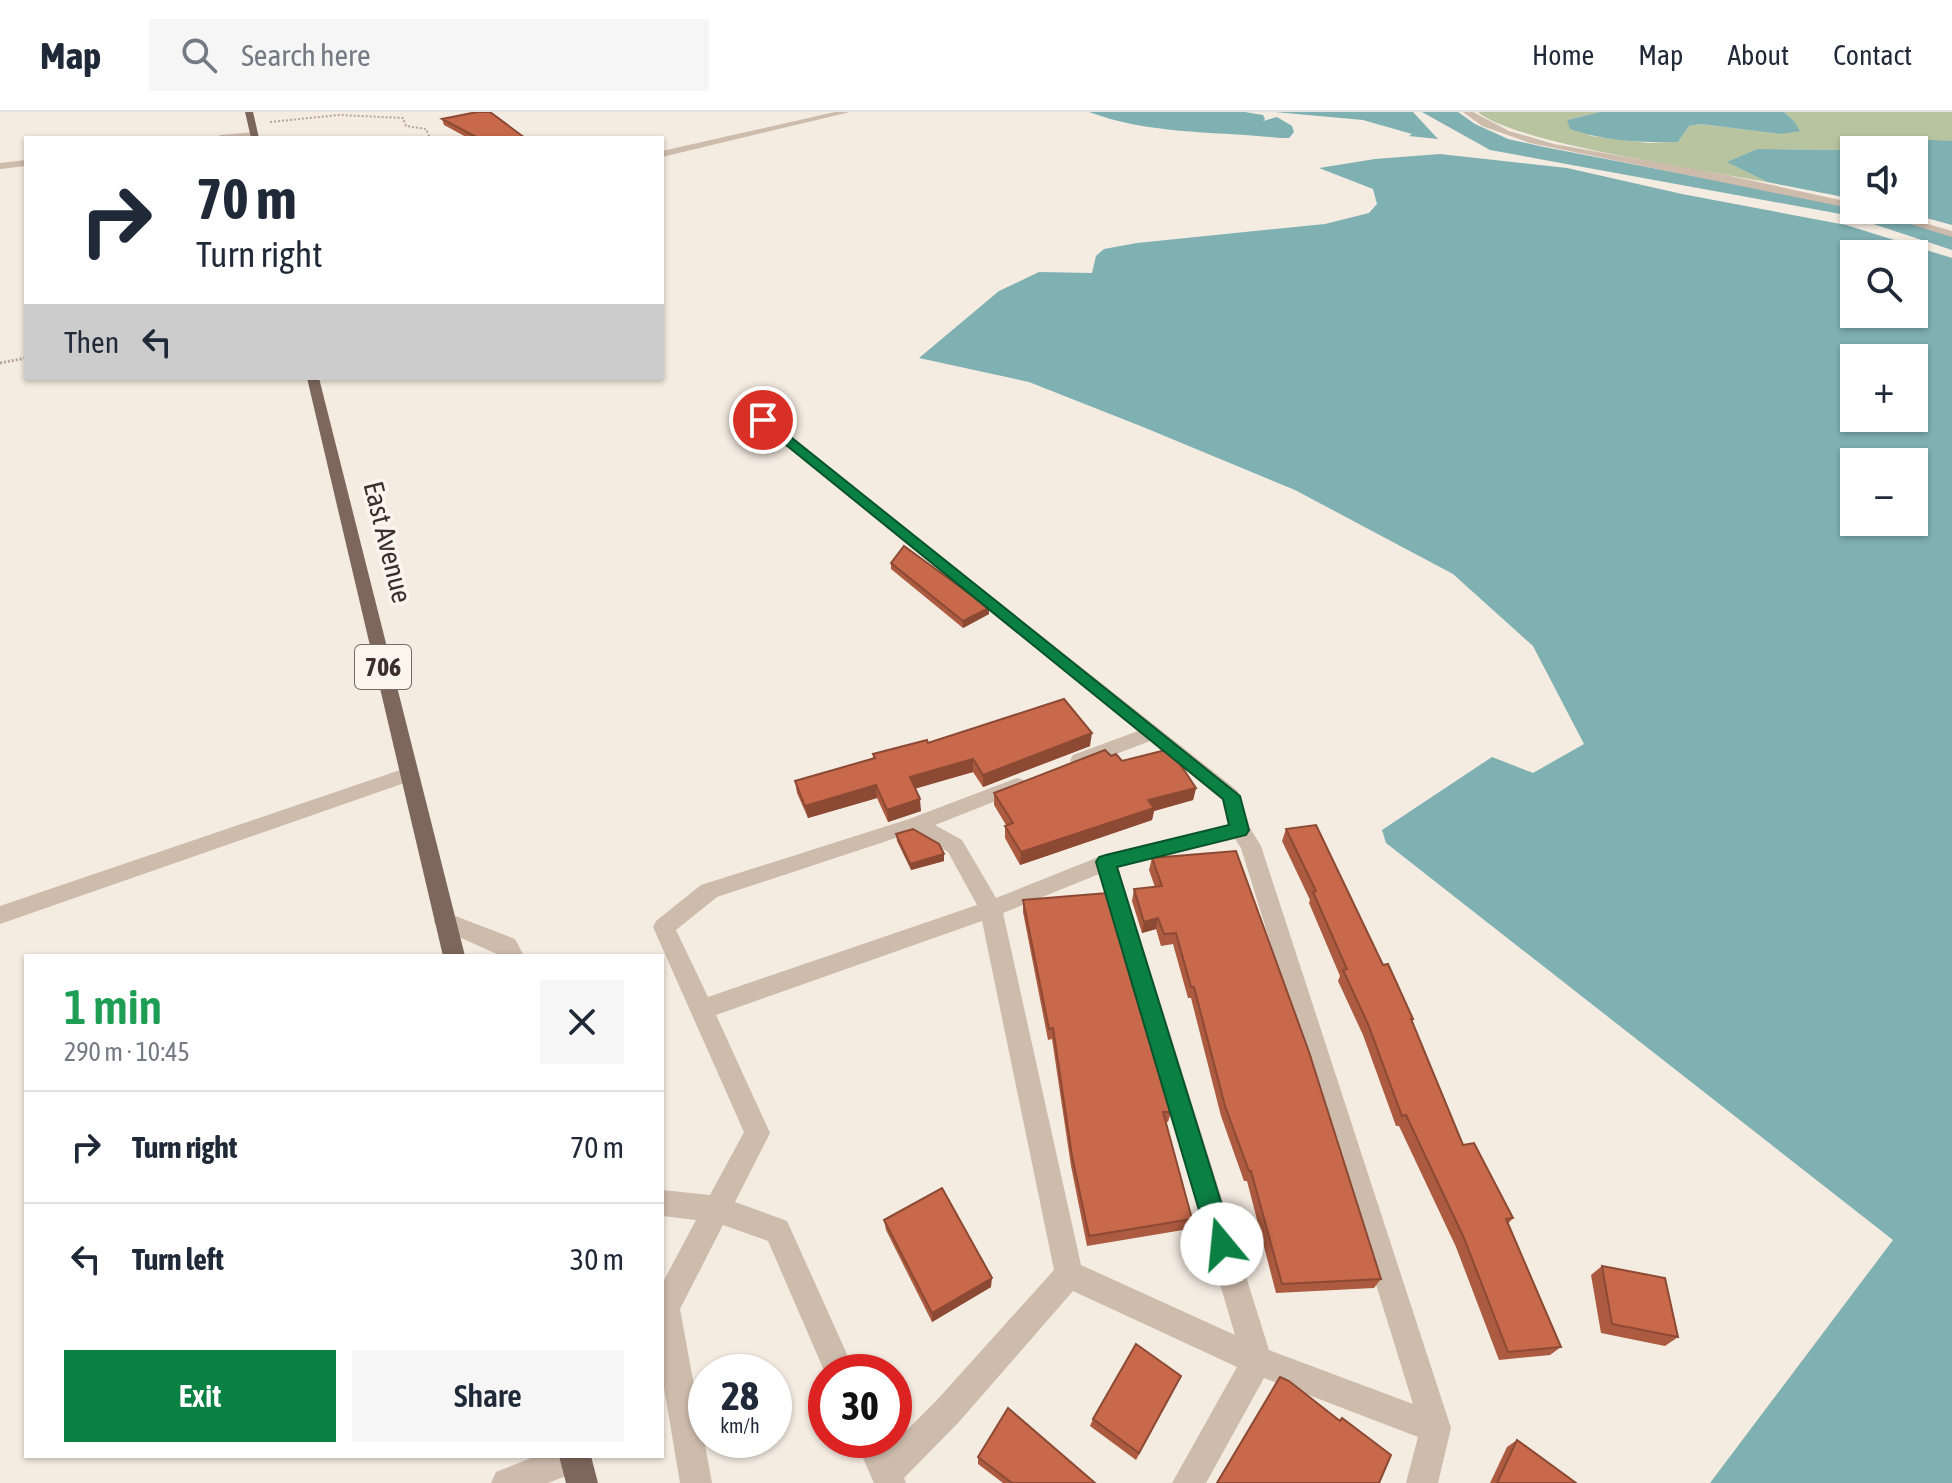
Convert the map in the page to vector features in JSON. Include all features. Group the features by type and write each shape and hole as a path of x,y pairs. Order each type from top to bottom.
{"main road":[{"path":"249,112 254,132"},
{"name":"East Avenue","path":"313,380 453,954"}],"street":[{"path":"664,154 846,112"},
{"path":"1467,112 1493,127 1545,143 1779,187 1840,202"},
{"path":"231,136 254,132"},
{"path":"0,166 24,163"},
{"path":"1917,224 1952,234"},
{"path":"763,420 1231,796 1240,830 1251,846 1436,1428 1422,1483"},
{"path":"1064,767 1152,733"},
{"path":"0,915 409,774"},
{"path":"696,1483 665,1308 757,1133 664,927 709,891 916,824 1034,778"},
{"path":"916,824 955,846 991,909 1069,1274"},
{"path":"701,1010 991,909 1106,862 1240,830"},
{"path":"1106,862 1257,1361 1188,1483"},
{"path":"445,921 507,946 512,954"},
{"path":"664,1203 716,1209 777,1231 832,1354"},
{"path":"1069,1274 1257,1361 1436,1428"},
{"path":"879,1458 888,1478 1069,1274"},
{"path":"507,1483 577,1465"}],"path":[{"path":"254,132 303,118 370,115 403,118 406,126 426,129 429,136"},
{"path":"0,363 24,358"}],"green space":[{"path":"1478,112 1600,112 1567,120 1591,136 1648,143 1678,142 1689,126 1701,124 1781,134 1794,121 1784,112 1952,112 1952,141 1928,142 1928,136 1840,136 1840,150 1757,149 1728,162 1767,182 1570,145 1497,123"}],"water":[{"path":"1089,112 1245,112 1263,115 1263,121 1277,117 1292,126 1294,132 1289,138 1280,138 1183,131 1136,125"},
{"path":"1275,112 1413,112 1438,139 1409,136 1412,134 1363,120"},
{"path":"1422,112 1458,112 1475,124 1508,139 1544,147 1840,204 1840,214 1490,150"},
{"path":"1600,112 1784,112 1800,131 1781,134 1701,124 1689,126 1678,142 1664,142 1610,139 1570,129 1567,120"},
{"path":"1928,140 1952,141 1952,225 1928,218"},
{"path":"1757,149 1840,150 1840,196 1767,182 1727,162"},
{"path":"1440,154 1567,168 1682,194 1846,225 1894,240 1840,240 1840,328 1928,328 1928,251 1952,258 1952,1483 1710,1483 1893,1240 1386,843 1382,830 1492,757 1533,773 1584,744 1533,646 1453,574 1295,490 1029,382 919,358 999,291 1039,272 1092,273 1096,256 1104,249 1325,224 1369,213 1377,204 1373,189 1319,168 1375,159"},
{"path":"1873,224 1914,224 1952,235 1952,250"}],"building":[{"path":"490,112 522,136 474,136 442,119"},
{"path":"904,546 989,608 963,621 891,563"},
{"path":"1064,699 1092,733 983,775 973,759 910,777 920,799 887,810 876,785 805,806 795,781 875,758 873,754 927,740 928,743"},
{"path":"1170,749 1196,788 1148,800 1154,808 1021,852 1005,826 1013,823 994,793 1105,750 1111,756 1116,754 1122,761"},
{"path":"1316,825 1383,965 1388,964 1463,1145 1474,1143 1513,1218 1506,1219 1561,1347 1508,1352 1464,1238 1406,1115 1402,1116 1368,1024 1343,970 1347,969 1313,892 1316,891 1286,829"},
{"path":"913,829 939,844 944,854 910,864 896,834"},
{"path":"1236,851 1309,1052 1381,1279 1282,1284 1251,1171 1225,1106 1194,987 1191,987 1176,933 1164,934 1158,918 1144,922 1134,889 1162,886 1152,858"},
{"path":"1107,893 1167,1094 1171,1112 1163,1112 1192,1219 1089,1236 1072,1156 1053,1028 1049,1029 1023,900"},
{"path":"942,1188 992,1278 932,1313 884,1220"},
{"path":"1602,1266 1665,1278 1678,1337 1612,1324"},
{"path":"1136,1344 1181,1376 1139,1453 1093,1419"},
{"path":"1280,1377 1391,1455 1379,1483 1217,1483"},
{"path":"1008,1408 1095,1483 1012,1483 978,1457"},
{"path":"1517,1440 1576,1483 1497,1483"}],"route":[{"path":"763,420 1231,796 1240,830 1106,862 1222,1244"}]}
